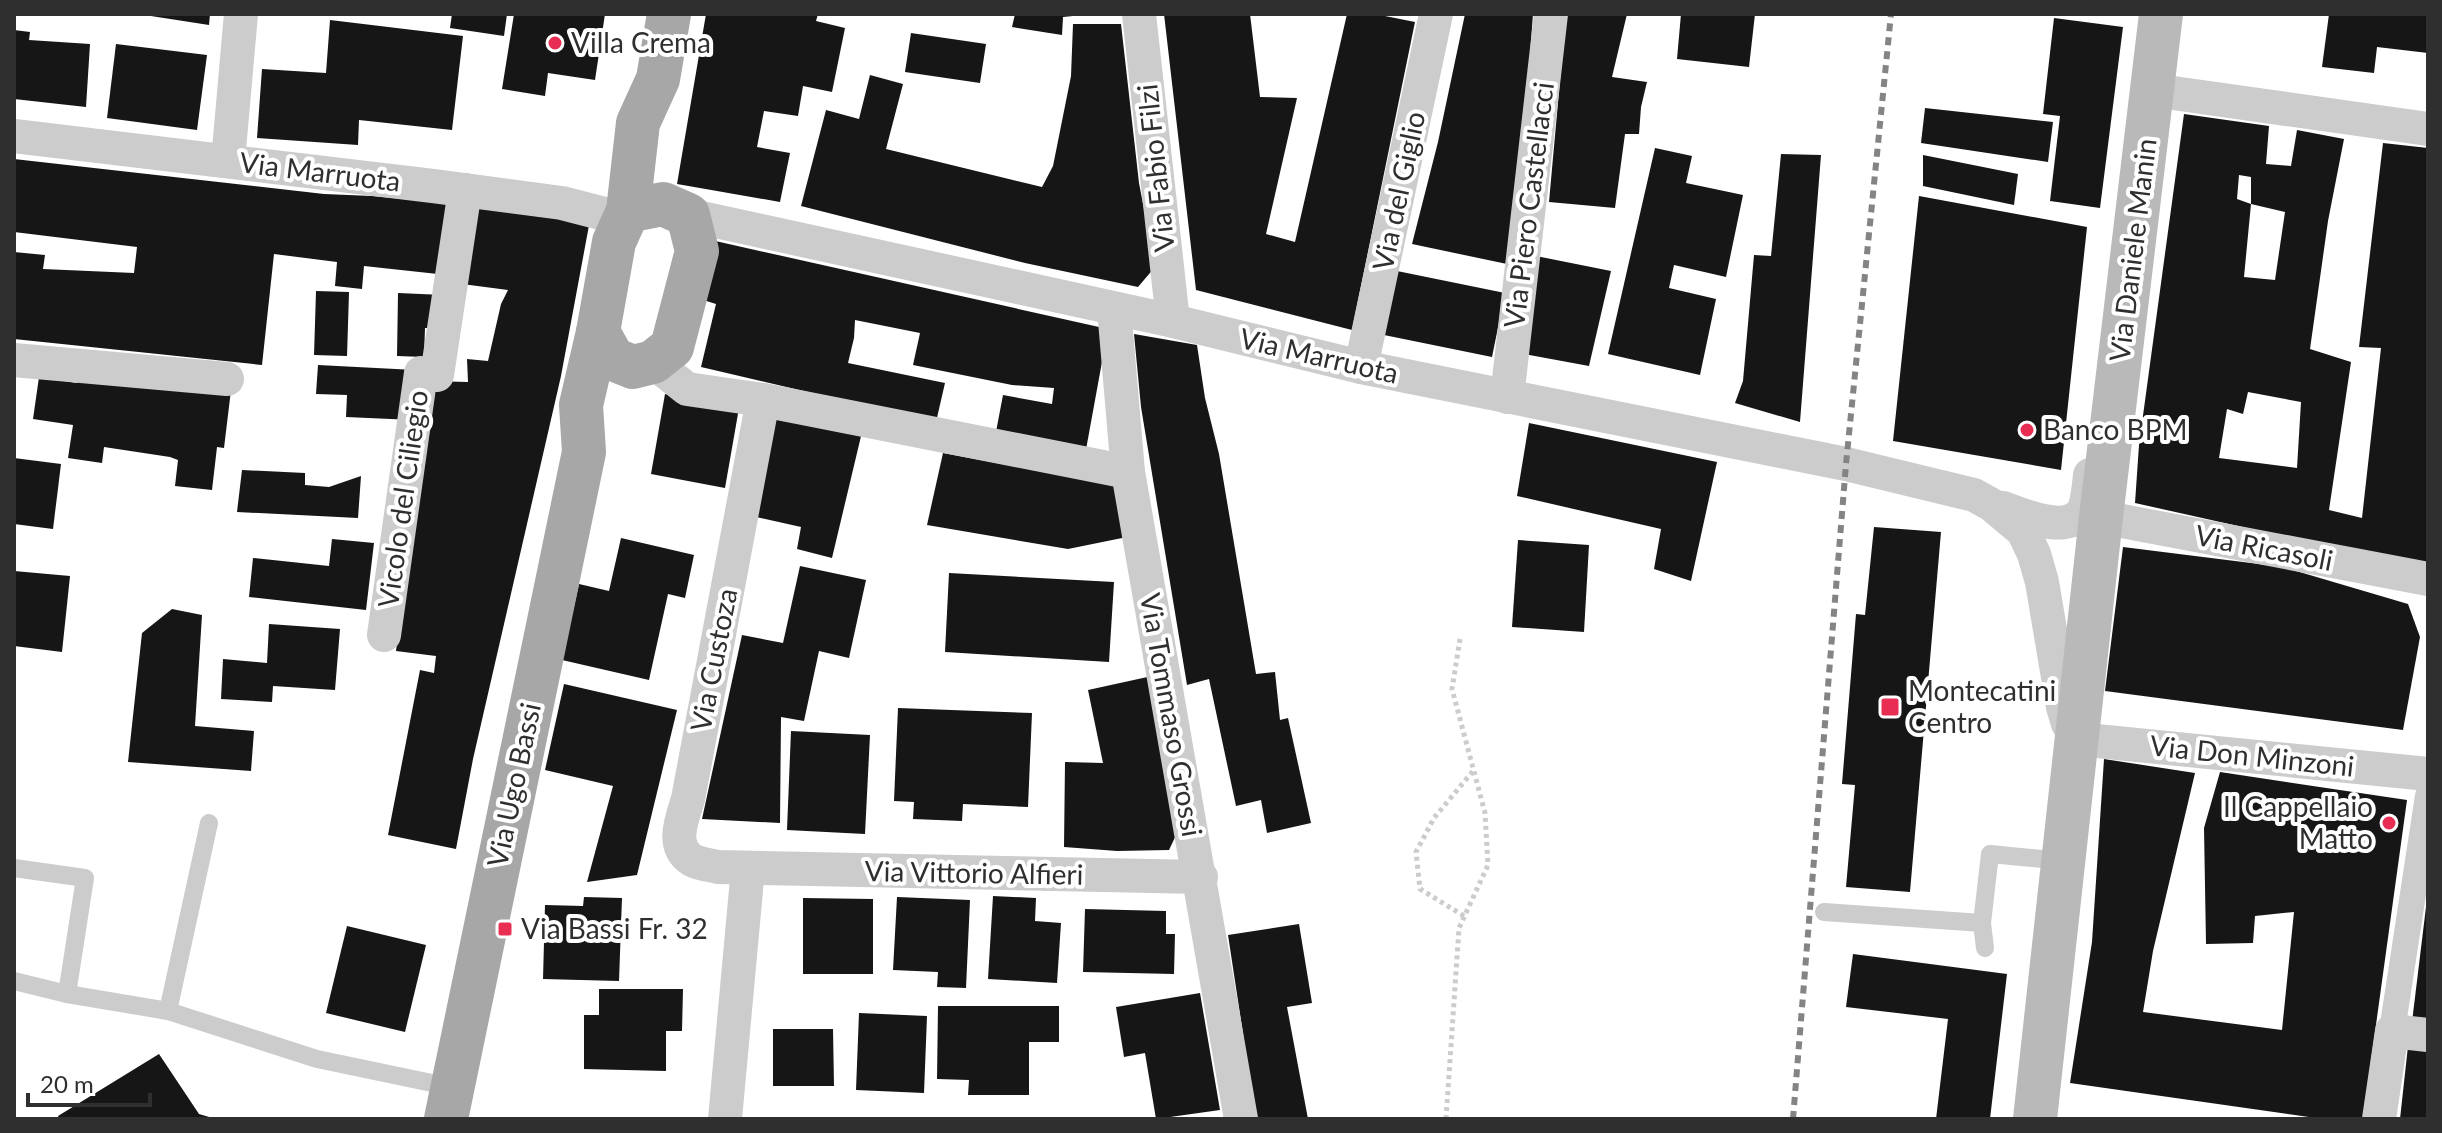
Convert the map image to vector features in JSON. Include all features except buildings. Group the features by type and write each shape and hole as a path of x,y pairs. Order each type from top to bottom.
{"main road":[{"path":"651,212 697,251 672,347 643,364 613,359 598,332 614,242 651,212 661,183 666,123 658,79 669,14"},
{"name":"Via Daniele Manin","path":"2035,1119 2103,501 2161,14"},
{"name":"Via Ugo Bassi","path":"449,1103 584,452 581,405 598,332"},
{"name":"Via Ugo Bassi","path":"584,452 603,424 613,385 643,364"}],"street":[{"path":"228,161 241,14"},
{"name":"Via Fabio Filzi","path":"1139,14 1173,321"},
{"name":"Via del Giglio","path":"1361,367 1436,14"},
{"name":"Via Piero Castellacci","path":"1507,397 1551,14"},
{"path":"2152,90 2428,129"},
{"name":"Via Marruota","path":"14,136 651,212 1173,321 1361,367 1846,464 1952,488 1992,505"},
{"name":"Vicolo del Ciliegio","path":"384,635 421,373 437,375 465,190"},
{"name":"Via Tommaso Grossi","path":"1114,309 1128,472 1241,1119"},
{"path":"1992,505 2052,522 2070,522 2082,512 2103,374 2121,345"},
{"path":"14,360 227,379"},
{"path":"643,364 687,389 763,400 1128,472"},
{"name":"Via Custoza","path":"748,868 718,867 691,860 679,844 679,831 688,799 763,400"},
{"name":"Via Ricasoli","path":"2103,501 2428,579"},
{"path":"1992,505 2023,531 2034,554 2042,582 2063,707 2068,724 2077,736"},
{"name":"Via Don Minzoni","path":"2077,736 2428,774"},
{"path":"2379,1119 2428,796"},
{"path":"725,1119 748,868"},
{"name":"Via Vittorio Alfieri","path":"748,868 1201,877"},
{"path":"2392,1031 2428,1035"}],"lane":[{"path":"168,1011 209,823"},
{"path":"1985,948 1982,923 1990,854 2063,861"},
{"path":"14,868 85,878 67,994"},
{"path":"1824,912 1982,923"},
{"path":"14,981 67,994 168,1011 449,1103"}],"path":[{"path":"1446,1119 1459,928 1488,865 1485,813 1452,689 1460,639"},
{"path":"1464,916 1420,889 1416,852 1434,818 1474,771"}],"railway":[{"path":"1793,1119 1846,464 1891,14"}],"place":[{"name":"Villa Crema","path":"555,43"},
{"name":"Banco BPM","path":"2027,430"},
{"name":"Montecatini Centro","path":"1890,707"},
{"name":"Il Cappellaio Matto","path":"2389,823"},
{"name":"Via Bassi Fr. 32","path":"505,929"}]}
